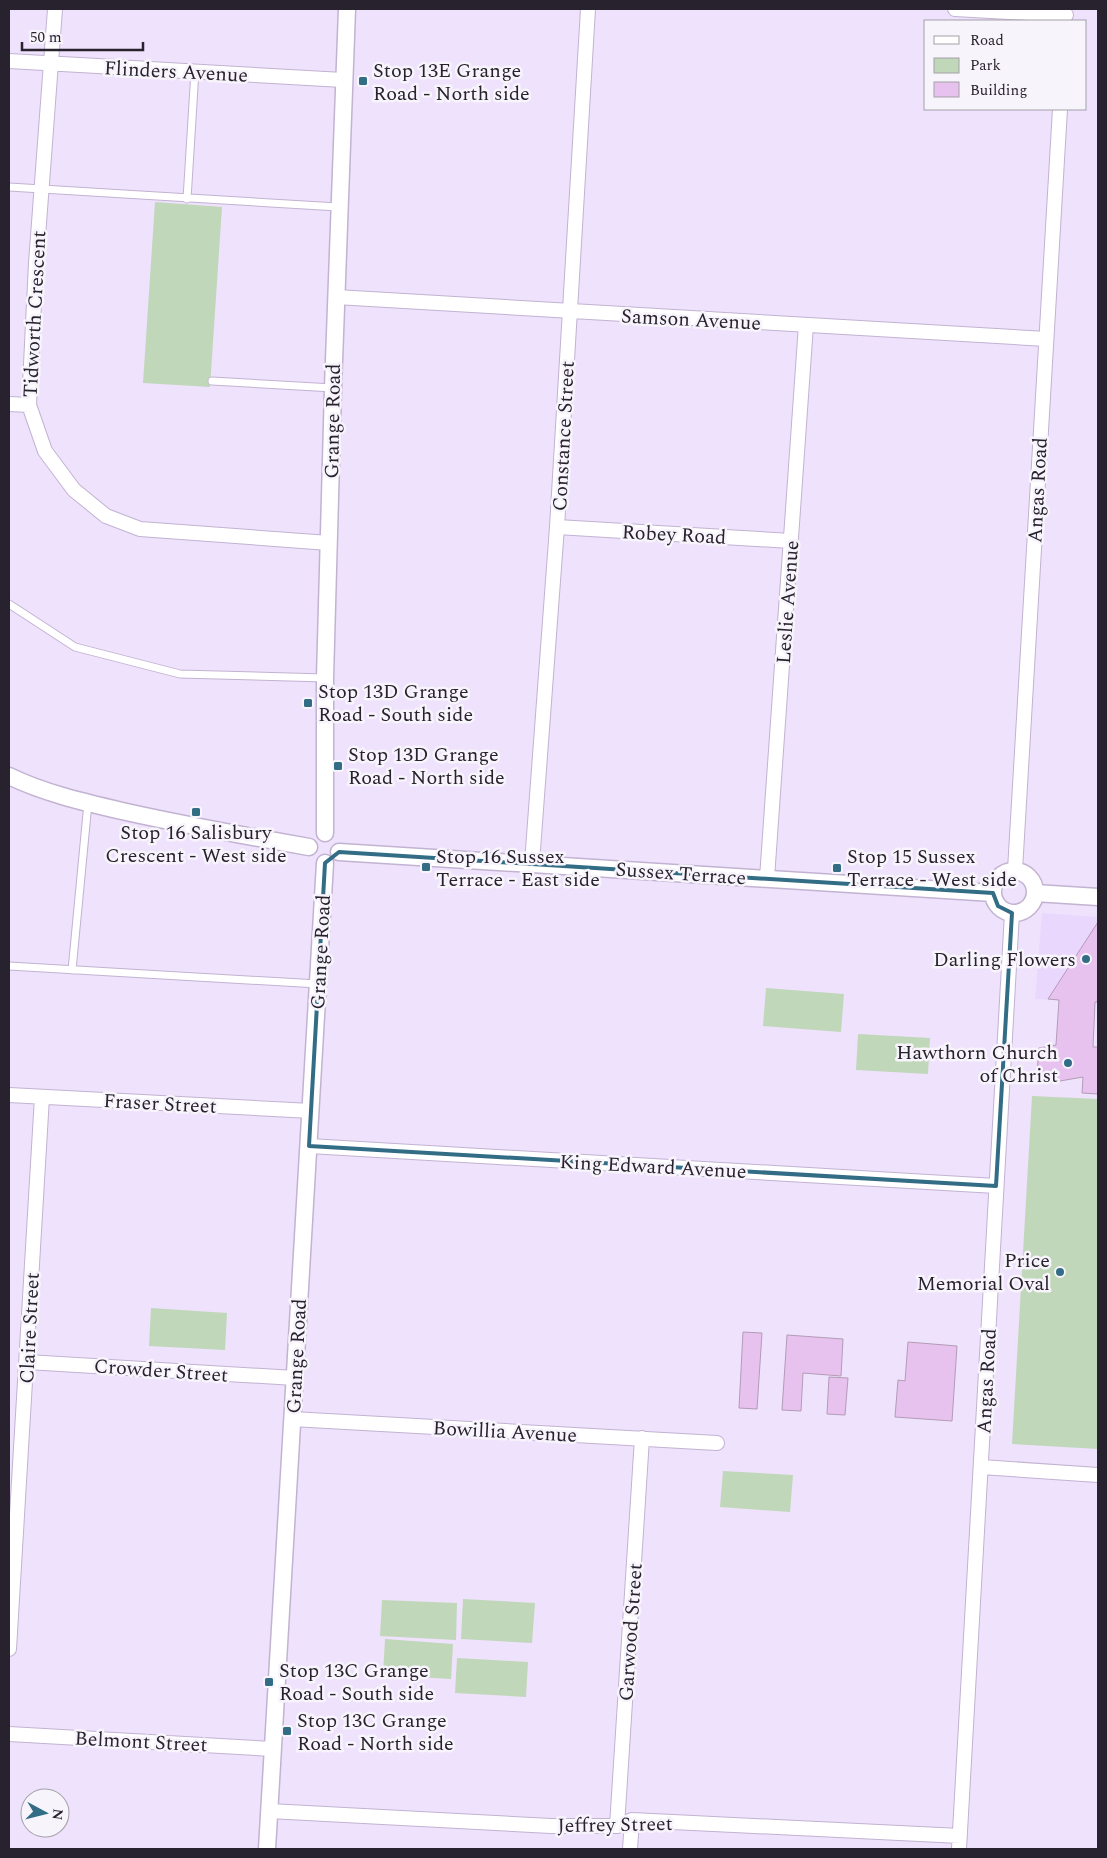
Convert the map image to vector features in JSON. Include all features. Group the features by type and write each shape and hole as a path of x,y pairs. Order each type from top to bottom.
{"street":[{"name":"Tidworth Crescent","path":"55,9 36,263 29,406 45,451 74,490 106,516 140,529 329,543"},
{"name":"Grange Road","path":"325,832 326,678 338,207 348,9"},
{"name":"Constance Street","path":"532,863 558,527 588,9"},
{"path":"955,9 1066,15"},
{"name":"Flinders Avenue","path":"9,61 343,80"},
{"name":"Angas Road","path":"1015,870 1060,110"},
{"name":"Samson Avenue","path":"336,297 1046,339"},
{"name":"Leslie Avenue","path":"767,878 806,325"},
{"path":"9,404 29,406"},
{"name":"Robey Road","path":"558,527 791,540"},
{"path":"9,776 48,791 88,803 184,825 309,847"},
{"path":"325,832 336,839 339,852 334,860 325,863 316,860 309,847 312,838 325,832"},
{"name":"Sussex Terrace","path":"339,852 993,893"},
{"name":"Grange Road","path":"267,1849 325,863"},
{"path":"1015,870 1027,875 1032,880 1035,893 1032,904 1026,910 1012,913 998,906 993,893 997,879 1002,874 1015,870"},
{"path":"1035,893 1098,897"},
{"name":"Angas Road","path":"960,1843 1012,913"},
{"name":"Fraser Street","path":"9,1095 311,1111"},
{"name":"Claire Street","path":"9,1649 42,1097"},
{"name":"King Edward Avenue","path":"309,1146 996,1186"},
{"name":"Crowder Street","path":"27,1362 295,1378"},
{"name":"Bowillia Avenue","path":"292,1419 717,1443"},
{"name":"Garwood Street","path":"617,1826 642,1438"},
{"path":"981,1467 1098,1475"},
{"name":"Belmont Street","path":"9,1734 273,1749"},
{"name":"Jeffrey Street","path":"269,1811 551,1826 617,1826 632,1820 960,1843"},
{"path":"630,1849 632,1820"}],"lane":[{"path":"187,199 194,72"},
{"path":"9,187 338,207"},
{"path":"212,381 333,388"},
{"path":"9,604 75,646 180,674 326,678"},
{"path":"72,970 88,803"},
{"path":"9,966 318,984"}],"highlighted area":[{"path":"339,852 993,893 998,906 1012,913 996,1186 309,1146 325,863"}],"shaded area":[{"path":"1042,913 1098,917 1098,1002 1035,999"}],"green space":[{"path":"155,202 222,207 210,387 143,383"},
{"path":"766,988 844,994 841,1032 763,1026"},
{"path":"858,1034 930,1038 928,1074 856,1070"},
{"name":"Price Memorial Oval","path":"1032,1096 1098,1099 1098,1449 1012,1444"},
{"path":"151,1308 227,1313 225,1350 149,1346"},
{"path":"723,1471 793,1475 790,1512 720,1507"},
{"path":"463,1599 535,1603 532,1643 461,1639"},
{"path":"382,1600 457,1603 456,1640 380,1636"},
{"path":"385,1639 453,1644 451,1679 383,1675"},
{"path":"457,1658 528,1662 526,1697 455,1693"}],"building":[{"path":"1098,922 1098,1002 1095,1002 1093,1047 1098,1047 1098,1094 1082,1093 1083,1077 1060,1081 1037,1074 1039,1048 1056,1045 1059,1000 1048,999"},
{"path":"743,1332 762,1333 757,1409 739,1408"},
{"path":"787,1335 843,1339 841,1376 803,1373 801,1411 782,1410"},
{"path":"908,1342 957,1346 952,1421 895,1417 898,1380 905,1381"},
{"path":"829,1377 848,1378 845,1415 827,1414"}],"place":[{"name":"Stop 13E Grange Road - North side","path":"363,81"},
{"name":"Stop 13D Grange Road - South side","path":"308,703"},
{"name":"Stop 13D Grange Road - North side","path":"338,766"},
{"name":"Stop 16 Salisbury Crescent - West side","path":"196,812"},
{"name":"Stop 16 Sussex Terrace - East side","path":"426,867"},
{"name":"Stop 15 Sussex Terrace - West side","path":"837,868"},
{"name":"Darling Flowers","path":"1086,959"},
{"name":"Hawthorn Church of Christ","path":"1068,1063"},
{"name":"Price Memorial Oval","path":"1060,1272"},
{"name":"Stop 13C Grange Road - South side","path":"269,1682"},
{"name":"Stop 13C Grange Road - North side","path":"287,1731"}]}
